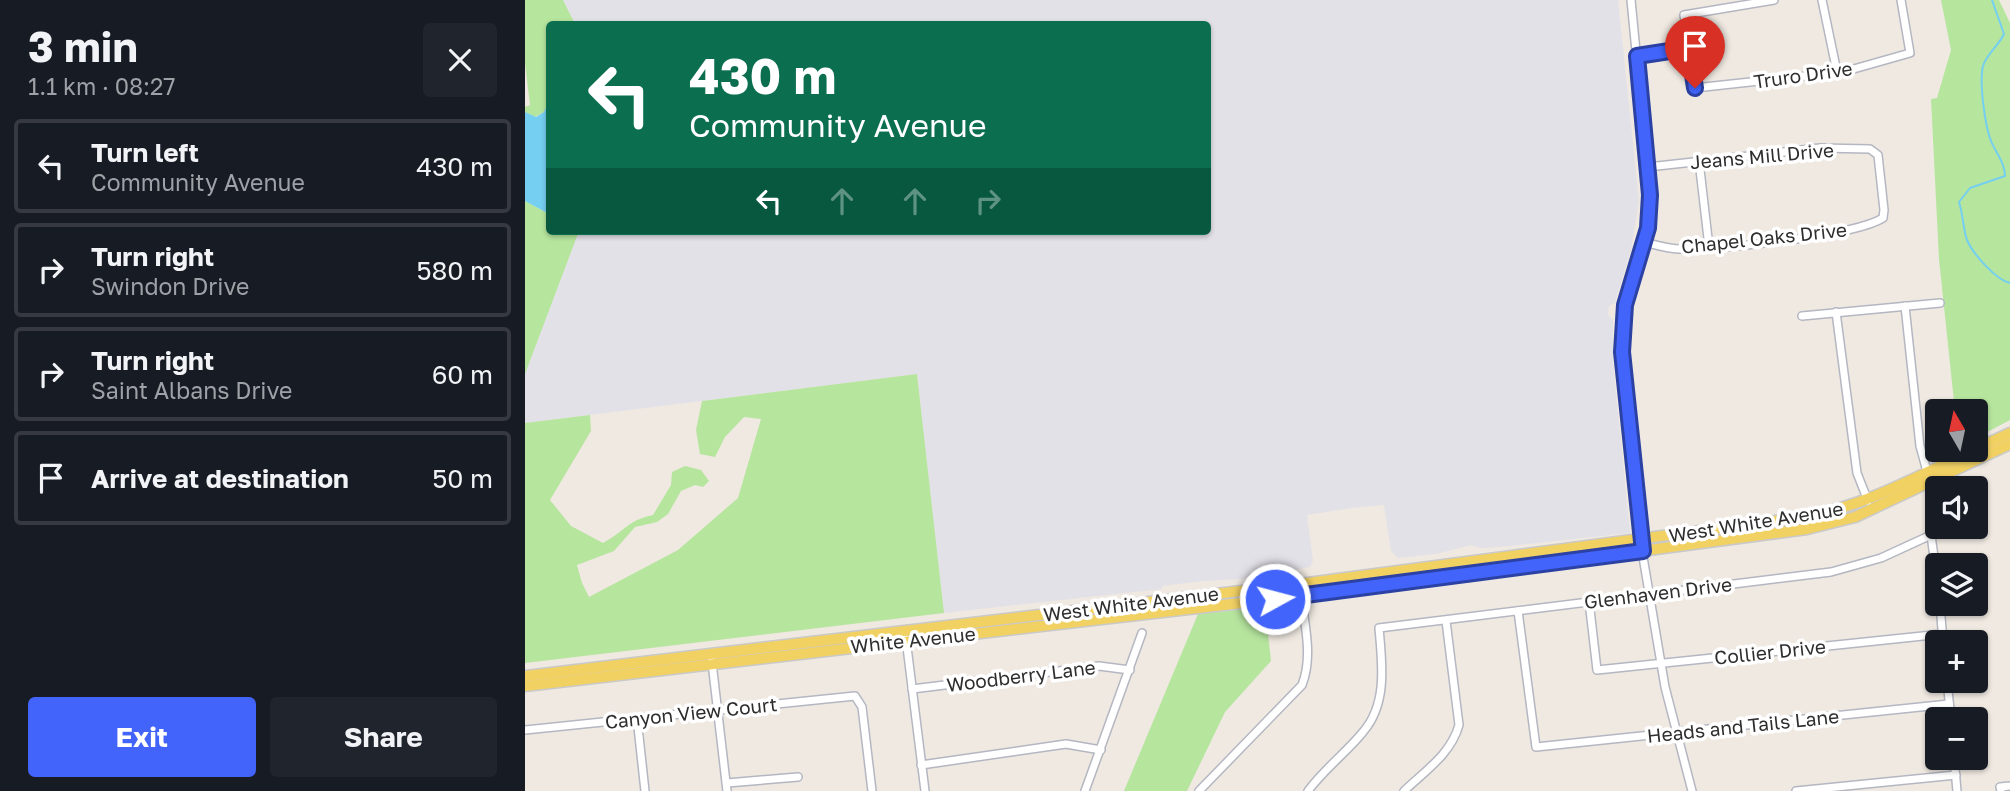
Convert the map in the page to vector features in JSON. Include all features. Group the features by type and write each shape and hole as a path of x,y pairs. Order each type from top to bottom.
{"main road":[{"name":"West White Avenue","path":"1988,445 2010,433"},
{"name":"West White Avenue","path":"1988,450 2010,444"},
{"name":"West White Avenue","path":"1931,476 1957,462"},
{"name":"West White Avenue","path":"905,636 1804,517 1868,501 1925,479"},
{"name":"West White Avenue","path":"1301,596 1807,529 1855,517 1925,479"},
{"path":"1300,584 1301,596"},
{"name":"White Avenue","path":"525,686 711,659 905,636 1301,596"},
{"path":"525,676 711,659"}],"street":[{"path":"1631,0 1648,167 1649,217 1627,295 1622,338 1641,540 1649,593 1661,664 1692,791"},
{"path":"1637,56 1689,48 1684,15 1774,0"},
{"path":"1822,0 1837,72"},
{"name":"Truro Drive","path":"1689,48 1695,88 1837,72 1910,53 1901,0"},
{"name":"Jeans Mill Drive","path":"1648,167 1820,148 1875,151 1884,218"},
{"path":"1699,161 1709,247"},
{"name":"Chapel Oaks Drive","path":"1644,242 1679,249 1709,247 1832,233 1884,218"},
{"path":"1802,316 1940,303"},
{"path":"1905,306 1920,446 1929,476"},
{"path":"1836,312 1857,473 1868,501"},
{"name":"Glenhaven Drive","path":"1308,791 1337,757 1364,732 1373,715 1382,682 1379,628 1831,572 1881,558 1931,535 1933,553"},
{"path":"1199,791 1302,685 1308,661 1301,596"},
{"name":"Collier Drive","path":"1589,601 1597,670 1925,640"},
{"name":"Heads and Tails Lane","path":"1518,611 1536,747 1949,704"},
{"path":"1404,791 1443,756 1455,740 1459,725 1446,621"},
{"path":"1085,791 1142,634"},
{"path":"905,636 925,791"},
{"path":"711,659 727,787 798,776"},
{"name":"Woodberry Lane","path":"912,689 1099,666 1130,670"},
{"path":"1948,693 1949,707"},
{"name":"Canyon View Court","path":"525,730 852,696 857,698 863,715 872,791"},
{"path":"637,719 645,791"},
{"path":"921,765 1066,744 1101,750"},
{"path":"1955,770 1957,791"},
{"path":"1796,791 1956,775"},
{"path":"2000,789 2010,786"}],"shaded area":[{"path":"563,0 1618,0 1639,201 1631,250 1615,303 1609,306 1608,315 1613,320 1613,362 1630,533 1500,547 1481,548 1471,545 1436,554 1398,558 1391,551 1384,505 1352,508 1307,515 1313,561 1310,567 1241,579 1162,586 1162,589 944,613 917,374 525,423 525,374 577,235 1211,235 1211,21 574,21"}],"green space":[{"path":"525,0 563,0 574,21 546,21 546,108 535,117 525,112 525,107 530,105 525,63"},
{"path":"1941,0 1999,0 2010,23 2010,420 1988,432 1988,399 1954,399 1939,259 1931,99 1937,98 1951,50"},
{"path":"525,201 546,212 546,235 577,235 525,374"},
{"path":"917,374 944,613 525,663 525,423 590,415 591,431 550,500 571,526 603,543 632,523 653,515 671,485 672,472 685,466 701,470 709,481 703,487 695,485 681,491 668,514 657,522 635,527 614,551 577,565 589,597 678,550 738,498 761,419 744,417 725,437 715,457 700,454 696,430 702,401"},
{"path":"1265,607 1271,661 1225,712 1187,791 1124,791 1198,614"}],"water":[{"path":"546,108 546,212 525,201 525,112 536,117"}],"waterway":[{"path":"1992,0 2004,34 1983,66 1982,93 1989,134 2002,162 2005,176 1970,188 1959,202 1970,246 1992,272 2010,283"}],"route":[{"path":"1275,599 1643,551 1622,352 1625,305 1648,228 1650,195 1637,56 1689,48 1695,88"}]}
